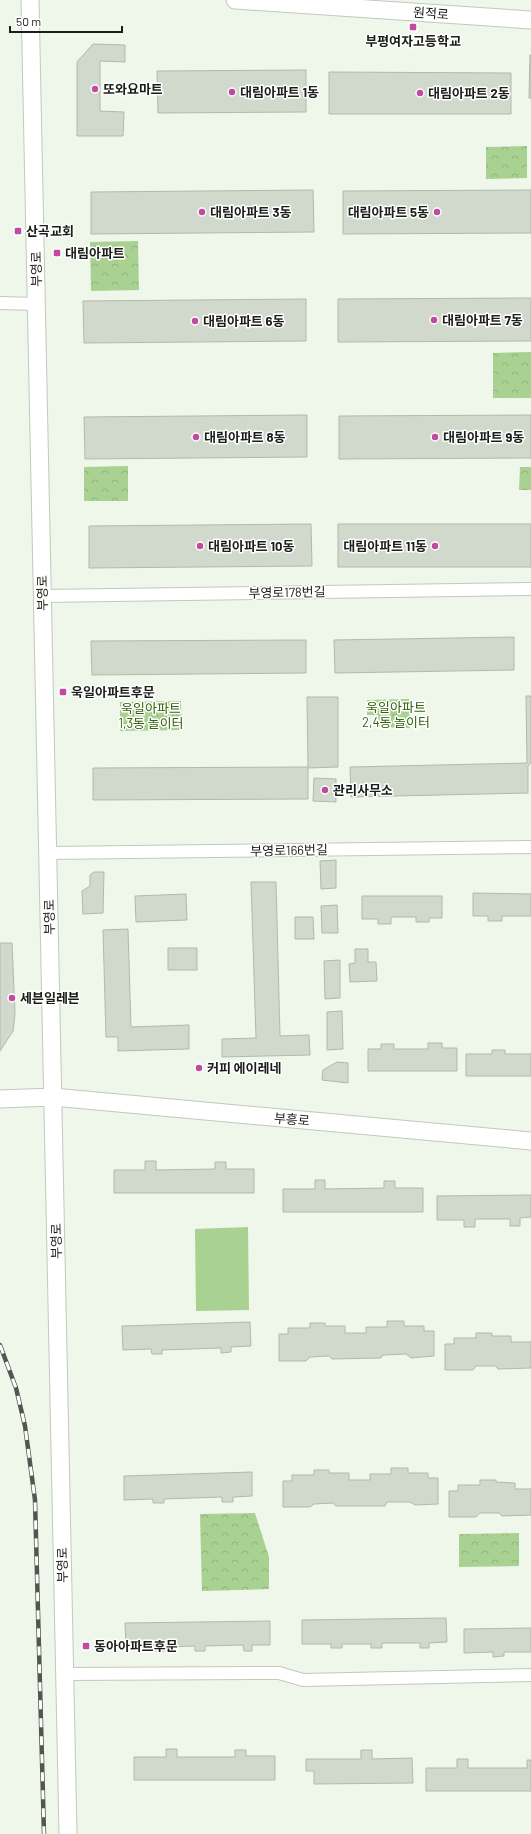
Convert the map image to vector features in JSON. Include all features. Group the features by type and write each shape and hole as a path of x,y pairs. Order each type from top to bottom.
{"street":[{"name":"부영로","path":"30,0 68,1834"},
{"name":"원적로","path":"235,0 531,20"},
{"path":"0,303 36,304"},
{"name":"부영로178번길","path":"42,596 531,589"},
{"name":"부영로166번길","path":"48,854 531,847"},
{"name":"부흥로","path":"0,1099 53,1096 531,1141"},
{"path":"65,1674 279,1673 302,1680 531,1675"}],"green space":[{"path":"527,146 527,178 486,179 486,147"},
{"path":"138,241 139,290 91,291 90,242"},
{"path":"531,352 531,398 493,398 493,353"},
{"path":"128,466 128,501 84,501 84,467"},
{"path":"520,467 531,467 531,490 519,490"},
{"name":"욱일아파트 2,4동 놀이터","path":"409,699 410,728 379,727 378,715 367,715 367,700"},
{"name":"욱일아파트 1,3동 놀이터","path":"181,701 182,730 120,731 120,702"},
{"path":"248,1227 249,1310 196,1311 195,1229"},
{"path":"255,1513 269,1557 269,1589 202,1591 200,1514"},
{"path":"519,1533 519,1566 459,1567 459,1534"}],"building":[{"path":"93,44 125,45 125,62 100,61 100,111 124,112 123,136 77,136 77,62"},
{"path":"530,55 531,98 529,98"},
{"name":"대림아파트 1동","path":"306,70 306,112 158,113 157,71"},
{"name":"대림아파트 2동","path":"329,72 511,73 511,114 329,114"},
{"name":"대림아파트 3동","path":"313,190 314,232 91,234 91,192"},
{"name":"대림아파트 5동","path":"531,190 531,233 343,234 343,191"},
{"name":"대림아파트 7동","path":"531,298 531,341 338,342 338,299"},
{"name":"대림아파트 6동","path":"306,299 306,341 84,343 83,301"},
{"name":"대림아파트 8동","path":"307,415 307,457 85,459 84,417"},
{"name":"대림아파트 9동","path":"531,415 531,458 339,459 339,416"},
{"name":"대림아파트 10동","path":"311,524 312,566 89,568 89,526"},
{"name":"대림아파트 11동","path":"338,524 531,524 531,567 338,567"},
{"path":"514,637 514,670 335,673 334,640"},
{"path":"306,640 306,673 92,675 91,641"},
{"path":"526,696 531,696 531,763 528,766 528,793 351,797 350,767 527,763"},
{"path":"307,697 338,697 338,767 308,768 308,799 93,800 93,768 308,767"},
{"name":"관리사무소","path":"314,778 336,779 336,802 313,801"},
{"path":"336,860 336,888 321,889 320,861"},
{"path":"94,872 104,872 103,913 83,914 82,891 90,886 90,875"},
{"path":"251,882 276,882 280,1036 309,1035 310,1055 222,1057 222,1039 256,1038"},
{"path":"473,893 531,894 531,916 502,916 502,921 488,921 488,916 473,916"},
{"path":"186,894 187,920 136,922 135,896"},
{"path":"362,896 442,896 442,918 429,918 429,922 416,922 416,917 391,917 391,924 378,924 378,919 362,919"},
{"path":"337,905 338,933 322,933 321,906"},
{"path":"295,917 313,917 314,939 295,939"},
{"path":"128,929 131,1027 189,1025 189,1049 118,1051 118,1037 106,1037 103,930"},
{"path":"0,943 12,943 15,1014 13,1031 0,1051"},
{"path":"168,948 197,948 197,970 168,970"},
{"path":"355,949 368,949 368,962 376,962 377,981 350,982 349,964 355,963"},
{"path":"340,960 340,998 325,999 324,961"},
{"path":"342,1011 343,1049 327,1050 327,1012"},
{"path":"428,1043 442,1043 442,1048 457,1048 457,1071 368,1071 368,1049 381,1049 381,1044 394,1044 394,1049 428,1049"},
{"path":"492,1050 505,1050 505,1054 531,1054 531,1076 466,1076 466,1054 492,1054"},
{"path":"337,1062 348,1063 348,1083 322,1080 323,1070"},
{"path":"145,1161 156,1161 156,1170 215,1169 215,1162 226,1162 226,1169 254,1169 254,1193 114,1193 114,1170 145,1170"},
{"path":"315,1180 325,1180 325,1189 384,1188 384,1181 395,1181 395,1188 423,1188 423,1212 283,1212 283,1189 315,1189"},
{"path":"531,1195 531,1217 520,1218 520,1226 510,1226 510,1219 475,1219 475,1227 464,1227 464,1220 437,1220 437,1196"},
{"path":"387,1321 404,1321 404,1326 424,1326 424,1331 434,1331 434,1356 411,1358 406,1354 383,1355 381,1358 332,1359 329,1356 310,1357 306,1361 279,1361 279,1334 288,1334 288,1328 310,1328 310,1323 325,1323 325,1326 345,1326 345,1333 366,1333 366,1327 387,1327"},
{"path":"250,1322 251,1346 231,1347 231,1352 221,1353 221,1348 162,1350 162,1354 152,1354 151,1349 123,1350 122,1326"},
{"path":"476,1333 492,1333 492,1336 511,1336 511,1342 531,1342 531,1368 498,1369 495,1366 476,1366 473,1370 445,1370 445,1344 454,1344 454,1338 476,1338"},
{"path":"391,1468 408,1468 408,1473 428,1473 428,1478 438,1478 438,1504 415,1505 410,1502 387,1502 385,1506 336,1506 333,1503 314,1504 310,1507 283,1507 283,1481 292,1481 292,1475 314,1475 314,1470 329,1470 329,1473 349,1473 349,1480 370,1480 370,1474 391,1474"},
{"path":"252,1472 252,1496 233,1497 233,1502 222,1502 222,1497 164,1499 164,1503 153,1503 153,1499 124,1500 124,1476"},
{"path":"480,1480 496,1480 496,1482 515,1483 515,1489 531,1489 531,1515 502,1516 499,1513 480,1513 476,1517 449,1517 449,1491 458,1491 458,1485 480,1485"},
{"path":"446,1618 447,1642 429,1643 429,1648 420,1648 420,1643 382,1643 382,1648 371,1648 371,1644 342,1644 342,1648 331,1648 331,1644 302,1644 302,1620"},
{"path":"270,1621 270,1645 252,1645 252,1651 244,1651 243,1645 205,1646 205,1651 195,1651 195,1646 165,1647 165,1651 155,1651 154,1646 126,1647 125,1623"},
{"path":"531,1628 531,1652 504,1652 504,1656 493,1657 493,1652 464,1653 464,1629"},
{"path":"166,1749 177,1749 177,1757 235,1757 235,1750 246,1750 246,1756 275,1756 275,1780 134,1780 134,1757 166,1757"},
{"path":"361,1750 372,1750 372,1759 412,1758 413,1783 314,1784 314,1771 306,1771 306,1759 361,1759"},
{"path":"457,1759 468,1759 468,1768 527,1768 527,1760 531,1760 531,1791 426,1791 426,1768 457,1768"}],"railway":[{"path":"0,1345 16,1388 25,1426 35,1500 44,1834"}],"place":[{"name":"부평여자고등학교","path":"413,27"},
{"name":"또와요마트","path":"95,89"},
{"name":"대림아파트 1동","path":"232,92"},
{"name":"대림아파트 2동","path":"420,93"},
{"name":"대림아파트 3동","path":"202,212"},
{"name":"대림아파트 5동","path":"437,212"},
{"name":"산곡교회","path":"18,231"},
{"name":"대림아파트","path":"57,253"},
{"name":"대림아파트 7동","path":"434,320"},
{"name":"대림아파트 6동","path":"195,321"},
{"name":"대림아파트 8동","path":"196,437"},
{"name":"대림아파트 9동","path":"435,437"},
{"name":"대림아파트 10동","path":"200,546"},
{"name":"대림아파트 11동","path":"435,546"},
{"name":"욱일아파트후문","path":"63,692"},
{"name":"관리사무소","path":"325,790"},
{"name":"세븐일레븐","path":"12,998"},
{"name":"커피 에이레네","path":"199,1068"},
{"name":"동아아파트후문","path":"86,1646"}]}
